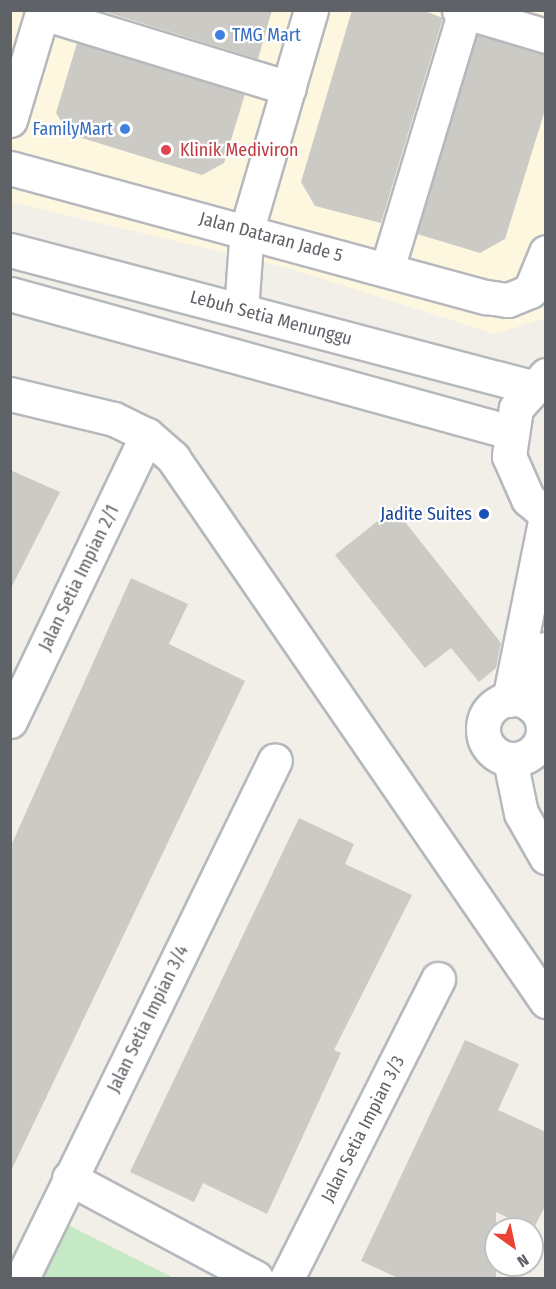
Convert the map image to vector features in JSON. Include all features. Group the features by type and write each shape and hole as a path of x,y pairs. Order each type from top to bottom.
{"street":[{"path":"241,310 247,229 311,10"},
{"path":"387,269 463,11 546,36"},
{"path":"10,120 43,12 289,88"},
{"name":"Jalan Dataran Jade 5","path":"10,168 247,229 486,297 508,300 530,291 546,252"},
{"name":"Lebuh Setia Menunggu","path":"10,250 241,310 538,381"},
{"path":"10,294 510,432"},
{"path":"532,718 491,708 482,725 492,752 510,760 528,756 532,718 546,515 516,479 510,432 538,381"},
{"path":"10,394 92,412 147,435 201,492 546,1001"},
{"name":"Jalan Setia Impian 2/1","path":"10,721 147,435"},
{"path":"532,718 546,650"},
{"name":"Jalan Setia Impian 3/4","path":"22,1278 275,760"},
{"path":"510,760 521,813 546,857"},
{"name":"Jalan Setia Impian 3/3","path":"287,1278 438,979"},
{"path":"69,1178 255,1278"}],"shaded area":[{"path":"11,11 545,11 545,318 495,334 285,267 11,202"}],"green space":[{"path":"68,1225 174,1278 40,1278"}],"building":[{"name":"TMG Mart","path":"99,10 272,10 258,59"},
{"path":"352,10 422,10 443,18 381,223 315,206 301,182"},
{"path":"477,35 546,54 546,107 505,239 480,253 417,234"},
{"path":"77,43 245,94 224,163 202,175 69,134 56,113"},
{"path":"10,470 60,492 10,590"},
{"path":"394,508 501,643 496,668 479,682 451,648 425,668 335,555"},
{"path":"131,578 188,604 169,644 245,681 10,1173 10,848"},
{"path":"299,818 354,844 345,864 412,895 334,1050 341,1053 267,1214 203,1183 194,1202 130,1172"},
{"path":"465,1040 519,1064 498,1110 546,1132 546,1204 540,1217 506,1217 496,1212 496,1217 484,1217 484,1277 496,1278 398,1278 361,1261"}],"place":[{"name":"TMG Mart","path":"220,35"},
{"name":"FamilyMart","path":"125,129"},
{"name":"Klinik Mediviron","path":"166,150"},
{"name":"Jadite Suites","path":"484,514"}]}
